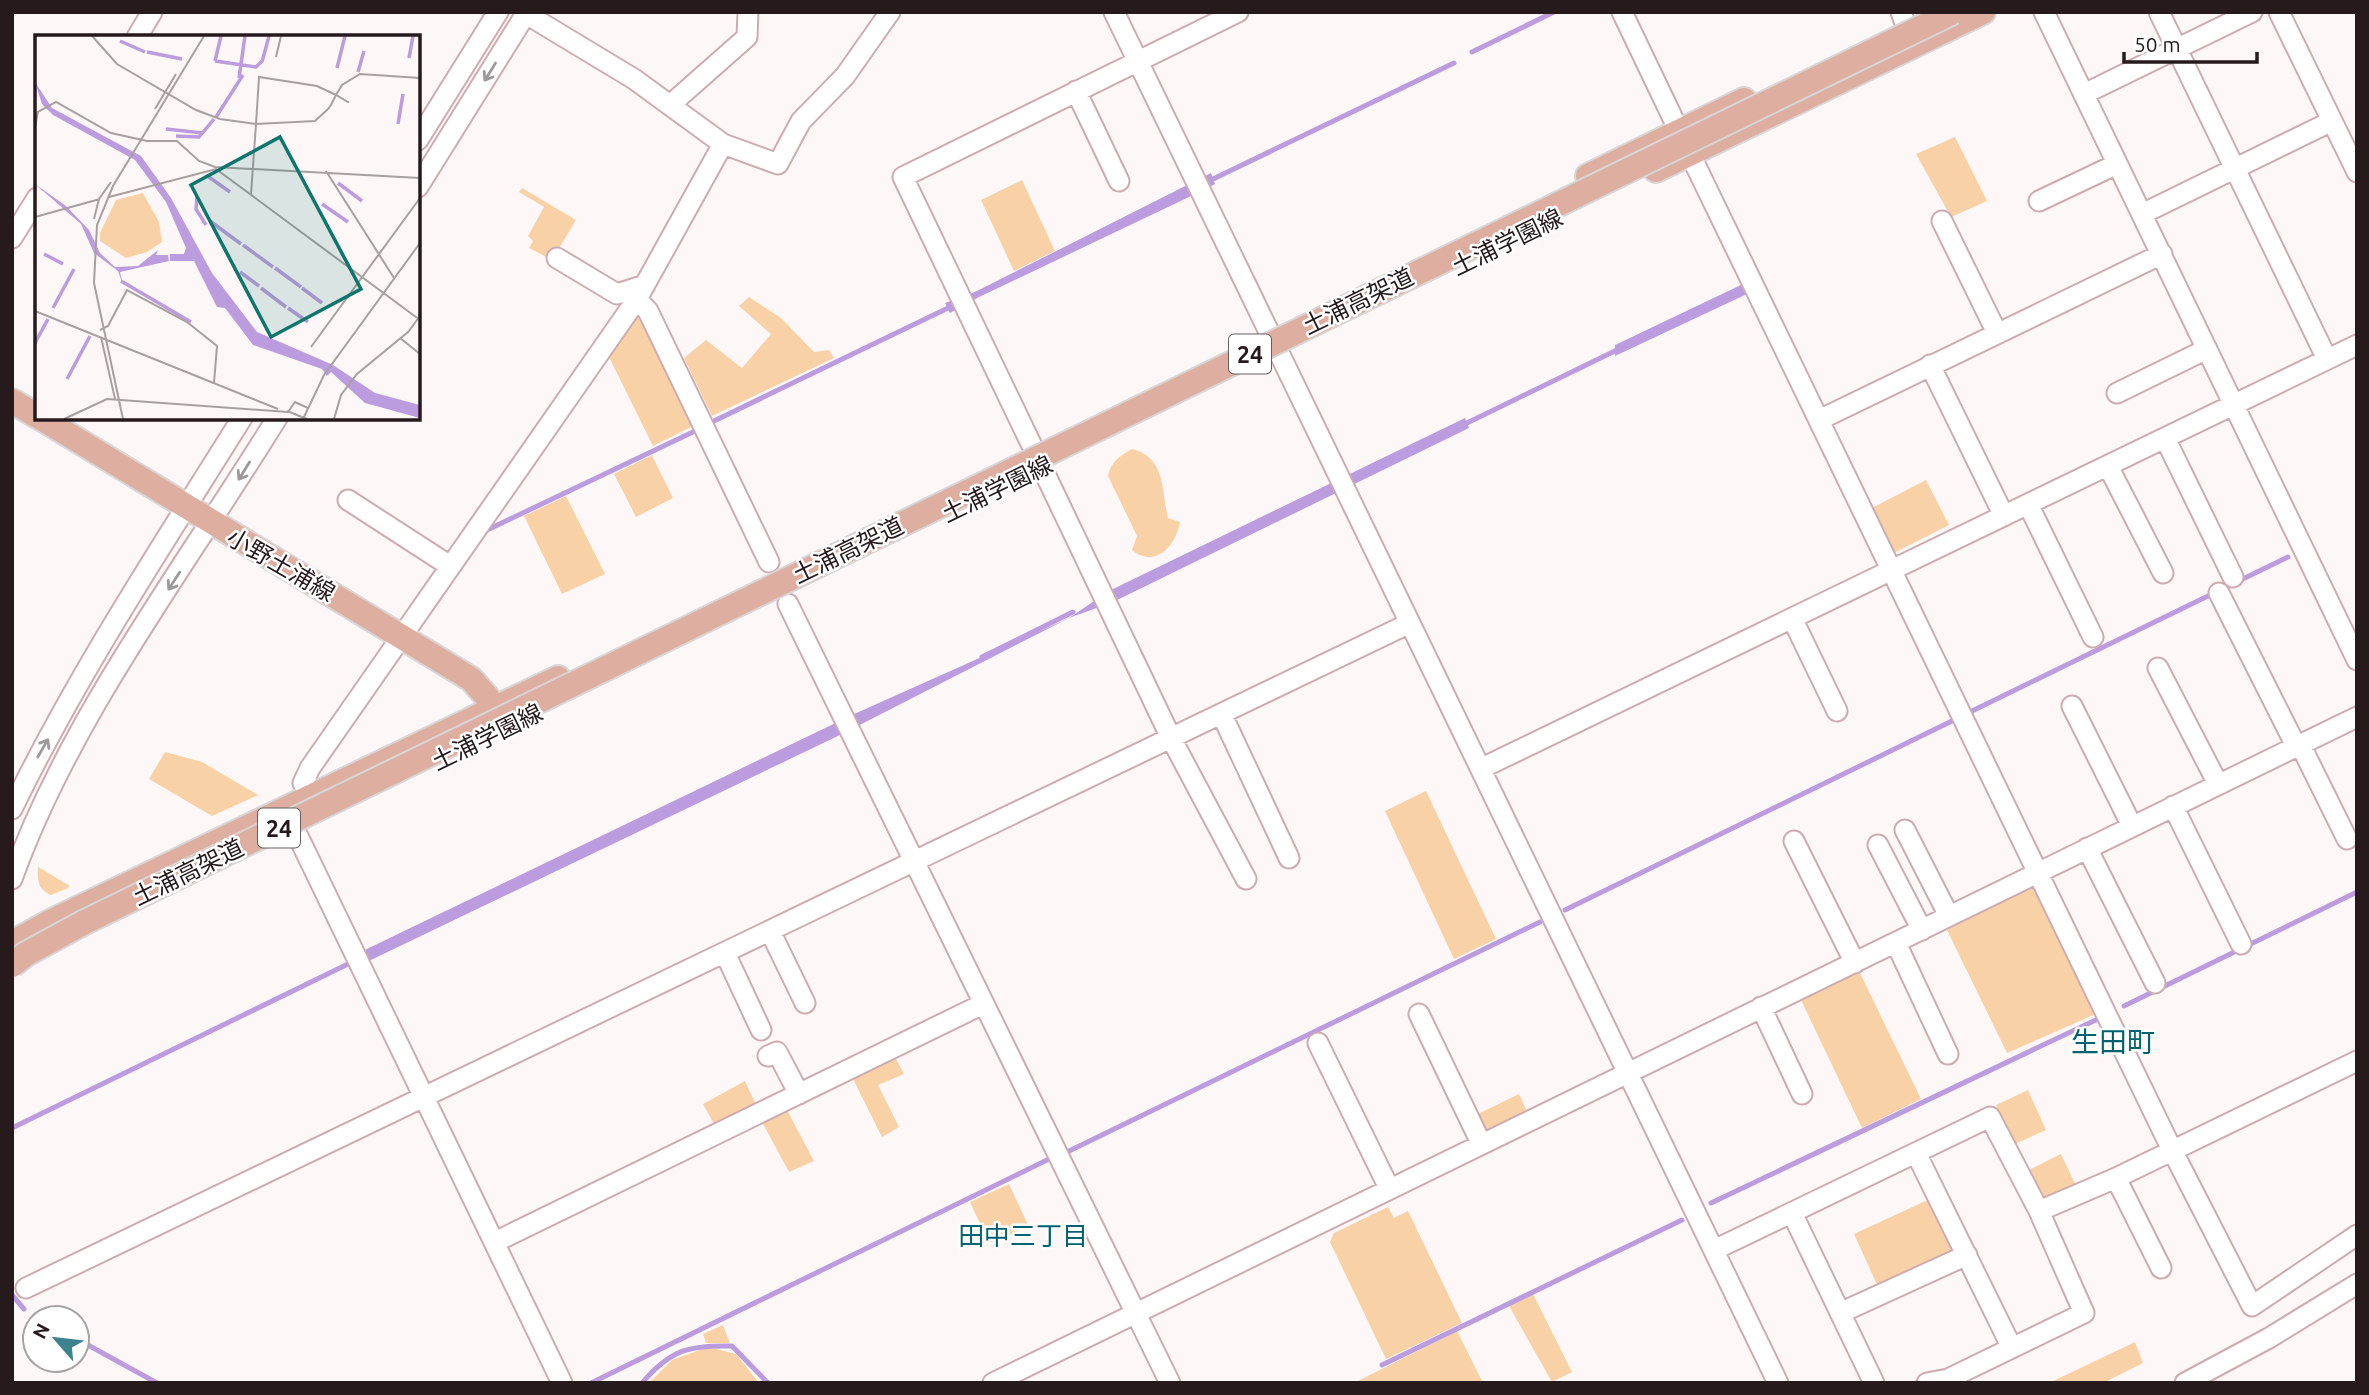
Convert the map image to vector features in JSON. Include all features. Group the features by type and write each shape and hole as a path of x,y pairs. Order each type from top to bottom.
{"main road":[{"name":"土浦学園線","path":"12,943 311,797 499,719 1274,343 1679,131 1903,18 1928,12"},
{"name":"土浦高架道","path":"12,968 26,954 83,923 1953,12"},
{"name":"土浦学園線","path":"12,968 295,830 499,719 1033,448 1274,343 1690,154 1983,12"},
{"name":"小野土浦線","path":"12,401 35,415"},
{"name":"小野土浦線","path":"44,420 211,524 471,679 499,719"}],"street":[{"path":"138,35 152,12"},
{"path":"420,137 498,12"},
{"path":"670,105 747,37 748,12"},
{"path":"420,184 525,13 634,79 723,144 778,164 801,121 845,76 890,12"},
{"path":"1114,12 1778,1383"},
{"path":"1033,448 903,177 1238,12"},
{"path":"1622,12 1679,131"},
{"path":"2044,12 2357,660"},
{"path":"2159,12 2327,359"},
{"path":"2084,94 2252,12"},
{"path":"2279,12 2355,163"},
{"path":"1076,91 1119,181"},
{"path":"2141,214 2332,121"},
{"path":"311,797 303,783 310,768 641,292 723,144"},
{"path":"1690,154 2172,1150 2252,1306 2357,1235"},
{"path":"2039,201 2118,164"},
{"path":"12,238 35,201"},
{"path":"1942,221 1997,333"},
{"path":"1819,420 2162,254"},
{"path":"557,258 617,294 641,292"},
{"path":"641,292 769,562"},
{"path":"1482,768 2357,345"},
{"path":"2117,393 2207,349"},
{"path":"1930,365 2004,516"},
{"path":"12,809 75,692 241,420"},
{"path":"12,879 34,821 60,768 110,682 276,420"},
{"path":"2165,438 2233,577"},
{"path":"2108,466 2163,573"},
{"path":"1047,478 1172,740 1246,879"},
{"path":"348,500 450,566"},
{"path":"2028,504 2093,637"},
{"path":"2219,593 2347,839"},
{"path":"788,604 1170,1383"},
{"path":"1792,618 1837,711"},
{"path":"26,1288 1172,740 1410,623"},
{"path":"2158,668 2218,784"},
{"path":"2072,706 2132,826"},
{"path":"1222,715 1289,858"},
{"path":"993,1383 1626,1071 1896,943 2357,717"},
{"path":"2173,806 2241,944"},
{"path":"295,830 562,1383"},
{"path":"1905,830 1949,916"},
{"path":"1794,841 1854,962"},
{"path":"1878,845 1922,929"},
{"path":"2087,848 2155,983"},
{"path":"770,931 805,1003"},
{"path":"1896,943 1948,1054"},
{"path":"725,953 761,1030"},
{"path":"495,1242 983,1004"},
{"path":"1761,1007 1802,1094"},
{"path":"1419,1014 1481,1143"},
{"path":"1318,1043 1389,1188"},
{"path":"768,1056 777,1052 799,1094"},
{"path":"2039,1211 2116,1178 2357,1061"},
{"path":"1714,1250 1990,1117 2039,1211 2084,1313 1948,1379 1927,1383"},
{"path":"1916,1153 2012,1348"},
{"path":"2116,1178 2161,1268"},
{"path":"1792,1213 1874,1383"},
{"path":"1840,1313 1966,1255"},
{"path":"2185,1383 2269,1338 2357,1284"}],"shaded area":[{"path":"1955,137 1987,201 1951,217 1916,154"},
{"path":"1211,173 1215,184 950,313 945,303 977,291"},
{"path":"1022,180 1055,251 1014,271 981,200"},
{"path":"522,188 576,220 552,260 529,248 533,241 528,236 544,207 519,192"},
{"path":"1743,284 1747,294 1615,356 1615,345"},
{"path":"749,297 781,318 814,352 829,350 834,358 712,416 684,358 706,340 742,368 771,334 739,306"},
{"path":"638,315 693,426 653,446 607,353 632,316"},
{"path":"1465,418 1469,428 1113,602 1069,618 1109,591"},
{"path":"1132,449 1151,459 1160,476 1168,518 1180,522 1174,539 1156,556 1141,555 1132,550 1137,536 1108,476 1114,463"},
{"path":"652,455 673,498 636,517 614,474"},
{"path":"1926,480 1949,525 1892,554 1870,509"},
{"path":"566,496 605,574 562,594 524,516"},
{"path":"1069,618 842,734 350,970 346,959 852,715"},
{"path":"165,752 202,762 258,795 212,816 149,779"},
{"path":"1426,791 1496,939 1454,959 1385,811"},
{"path":"38,867 70,886 51,895 47,893 39,884"},
{"path":"2034,883 2098,1013 2007,1053 1945,926"},
{"path":"1859,971 1921,1099 1862,1128 1801,1000"},
{"path":"895,1057 904,1074 878,1085 899,1127 882,1137 853,1079"},
{"path":"745,1081 757,1107 715,1126 703,1104"},
{"path":"2028,1090 2046,1130 2015,1144 1996,1105"},
{"path":"1519,1094 1529,1116 1486,1136 1476,1115"},
{"path":"787,1110 814,1161 789,1172 762,1122"},
{"path":"2061,1154 2077,1188 2045,1201 2027,1171"},
{"path":"1009,1184 1029,1227 989,1243 970,1202"},
{"path":"1932,1198 1955,1249 1952,1255 1879,1289 1854,1234"},
{"path":"1388,1207 1394,1218 1408,1211 1462,1323 1386,1359 1330,1242 1334,1233"},
{"path":"1533,1294 1572,1372 1552,1382 1509,1306"},
{"path":"723,1325 730,1343 706,1343 703,1334"},
{"path":"1457,1331 1483,1383 1354,1383"},
{"path":"2135,1342 2143,1363 2103,1383 2049,1383"},
{"path":"708,1347 736,1354 759,1383 649,1383 672,1360"}],"waterway":[{"path":"1472,52 1554,12"},
{"path":"1213,179 1454,63"},
{"path":"712,422 948,308"},
{"path":"1467,423 1621,348"},
{"path":"485,531 695,431"},
{"path":"1970,712 2288,557"},
{"path":"982,657 1073,612"},
{"path":"1565,910 1954,720"},
{"path":"2124,1006 2357,892"},
{"path":"1067,1152 1540,922"},
{"path":"12,1128 348,964"},
{"path":"1711,1203 2100,1018"},
{"path":"591,1383 1047,1160"},
{"path":"1382,1365 1682,1220"},
{"path":"12,1295 21,1306"},
{"path":"642,1383 662,1363 682,1351 717,1346 732,1346 768,1383"},
{"path":"91,1347 157,1383"}],"district":[{"name":"生田町","path":"2113,1041"},
{"name":"田中三丁目","path":"1023,1235"}]}
